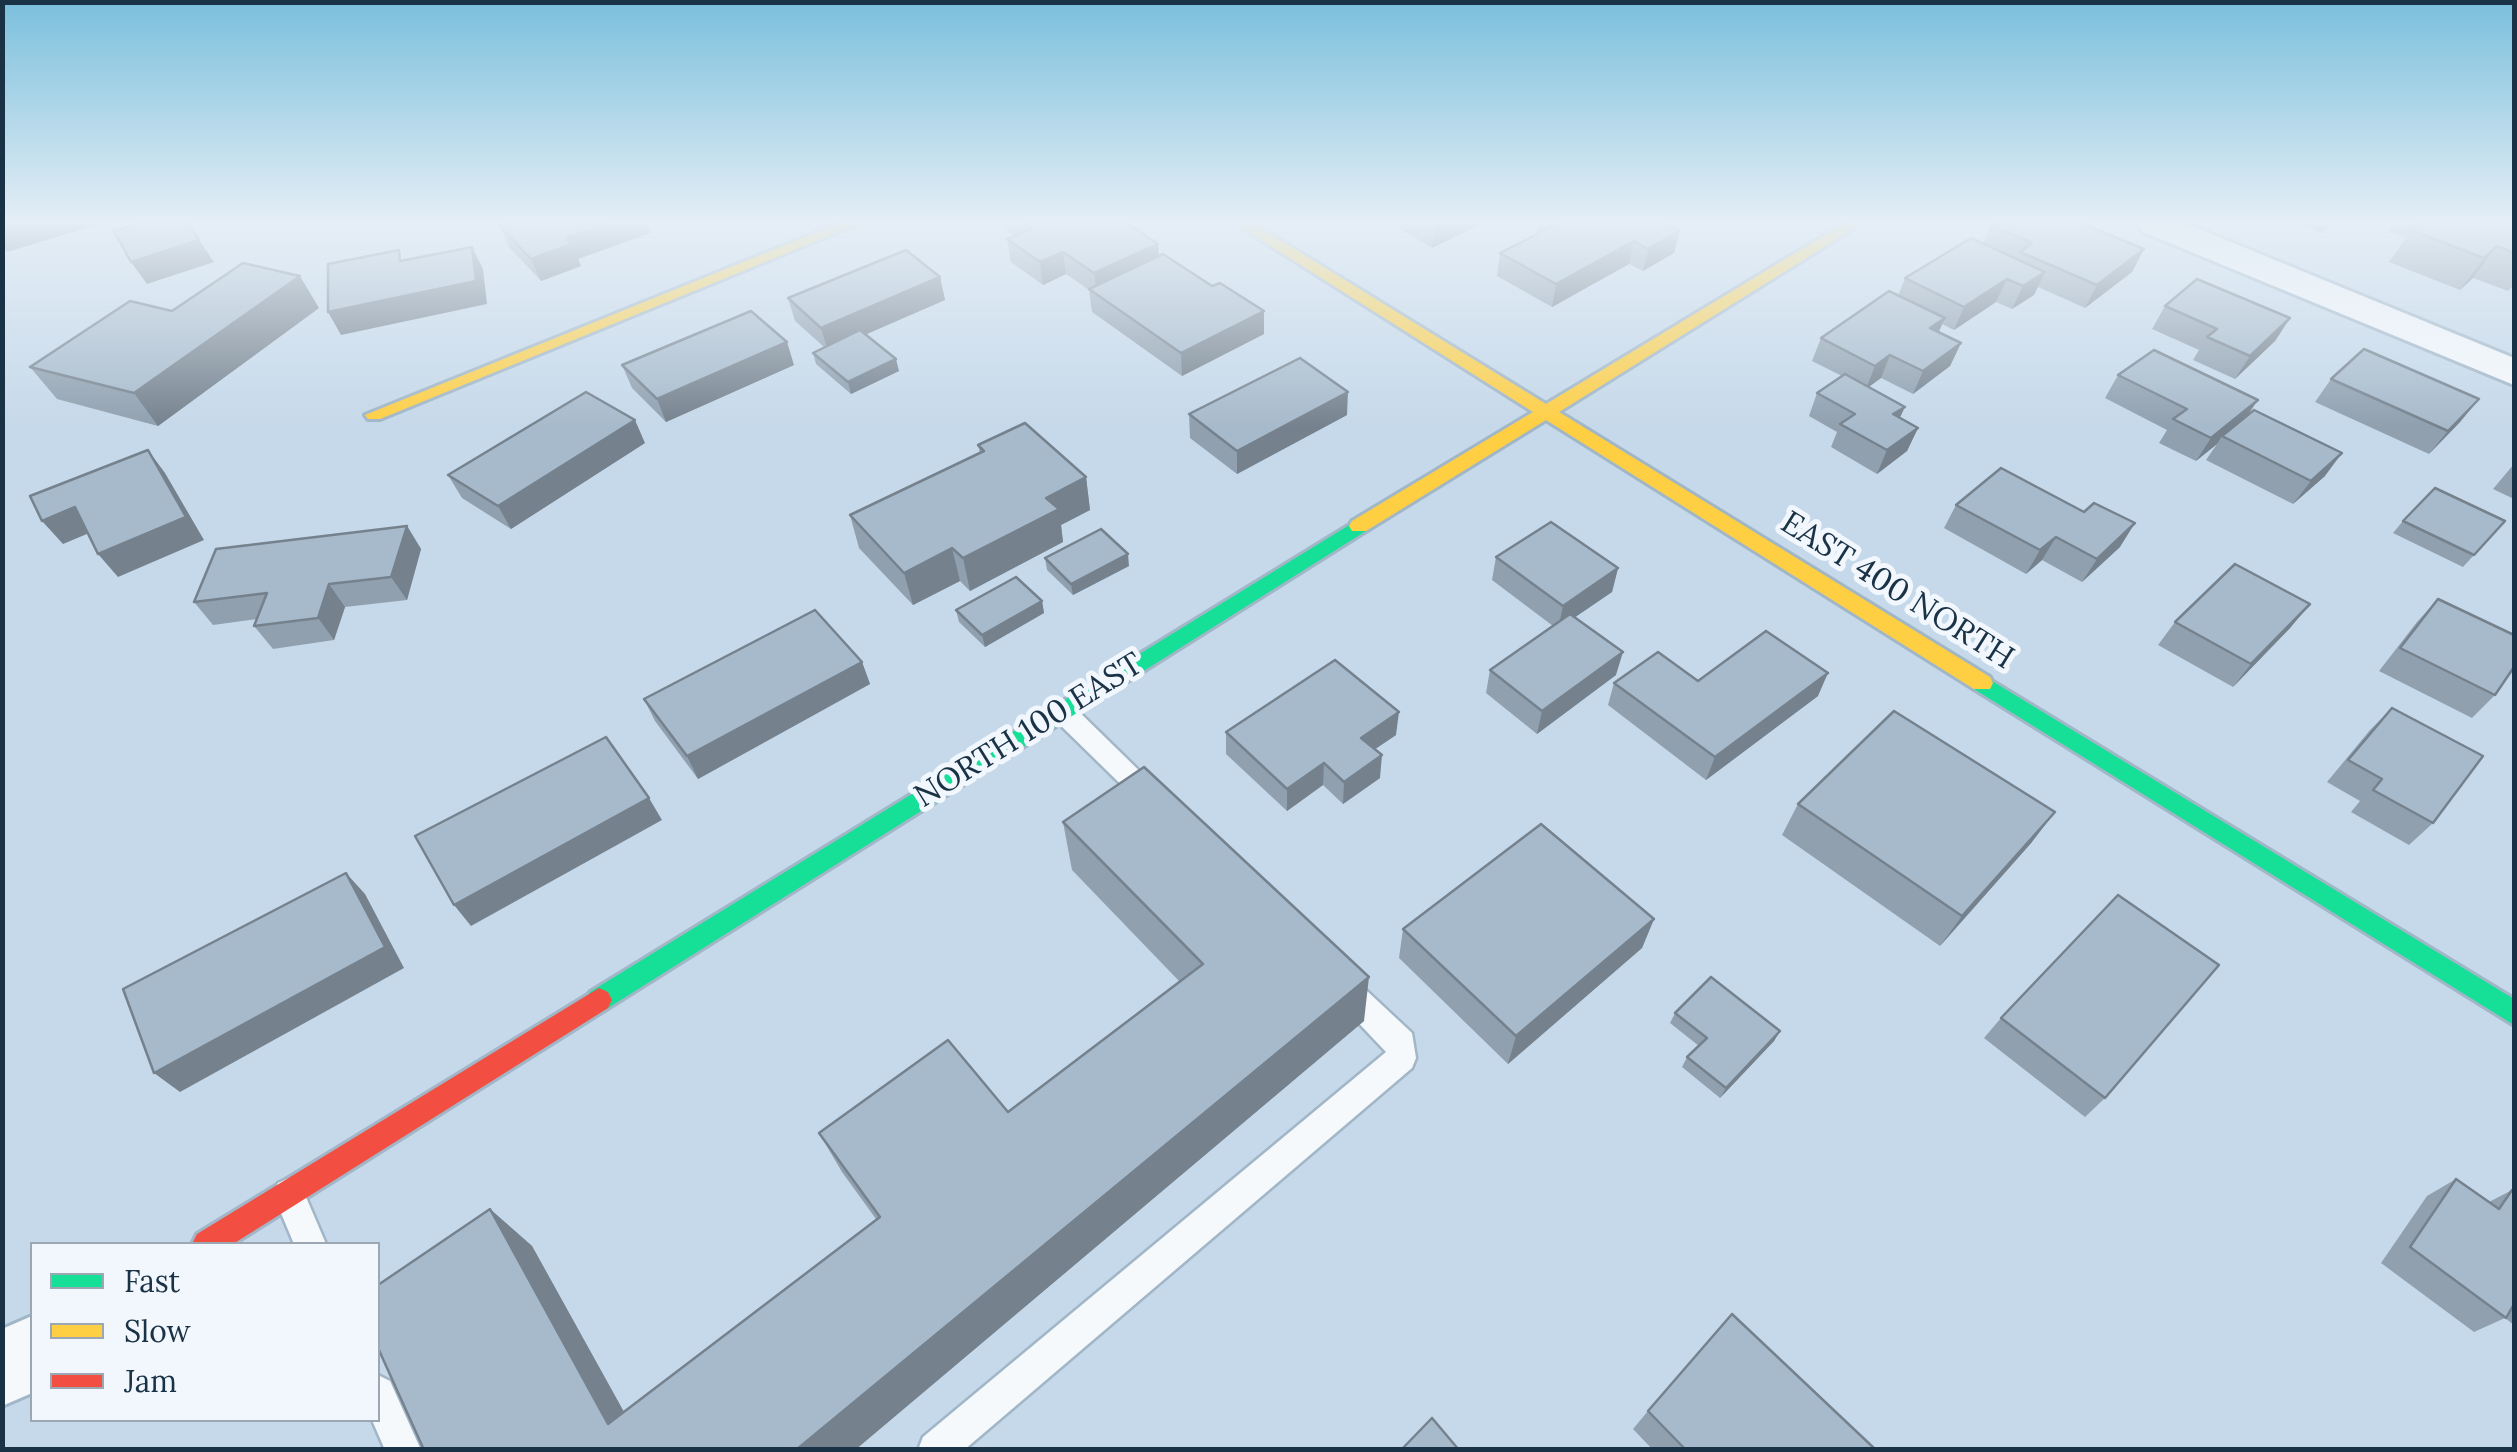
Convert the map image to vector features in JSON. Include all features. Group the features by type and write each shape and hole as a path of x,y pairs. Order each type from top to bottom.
{"street":[{"path":"374,414 680,292"},
{"name":"EAST 400 NORTH","path":"1353,292 2514,1013"},
{"name":"NORTH 100 EAST","path":"211,1242 1061,710 1741,292"},
{"path":"2320,292 2514,372"},
{"path":"2,1370 30,1353"}],"lane":[{"path":"1061,710 1168,815"},
{"path":"936,1450 1401,1058 1400,1043 1318,962"},
{"path":"289,1194 309,1242"},
{"path":"380,1398 403,1450"}],"building":[{"path":"200,292 278,292 134,393 30,367 130,301 172,311"},
{"path":"328,292 425,292 328,312"},
{"path":"803,292 906,292 821,328 788,298"},
{"path":"1093,292 1234,292 1264,311 1181,353"},
{"path":"1891,292 1945,318 1930,328 1961,343 1923,371 1890,355 1875,366 1821,338"},
{"path":"1933,292 1987,292 1964,307"},
{"path":"2182,292 2227,292 2290,318 2250,356 2207,337 2217,329 2165,306"},
{"path":"751,311 787,342 657,399 622,365"},
{"path":"860,330 896,359 848,382 813,353"},
{"path":"2364,349 2479,399 2448,431 2331,379"},
{"path":"2154,350 2258,400 2211,438 2173,419 2187,409 2118,375"},
{"path":"1300,358 1348,392 1237,451 1189,414"},
{"path":"1845,374 1905,407 1893,414 1918,428 1887,450 1840,424 1855,414 1817,393"},
{"path":"586,392 635,420 498,506 448,475"},
{"path":"2254,410 2342,453 2311,481 2222,436"},
{"path":"1025,423 1086,477 1046,498 1059,509 963,558 952,548 904,573 850,515 984,451 978,445"},
{"path":"148,450 186,517 98,554 75,507 42,521 30,496"},
{"path":"2001,468 2084,512 2094,503 2135,523 2097,559 2056,537 2040,550 1956,505"},
{"path":"2435,488 2505,521 2474,555 2403,521"},
{"path":"1551,522 1618,568 1563,606 1496,557"},
{"path":"407,526 391,577 329,584 318,618 254,626 267,593 194,602 216,549"},
{"path":"1101,529 1128,554 1071,584 1045,558"},
{"path":"2235,564 2310,604 2251,664 2175,622"},
{"path":"1016,577 1042,601 982,635 956,610"},
{"path":"2438,599 2514,635 2514,667 2495,695 2400,648"},
{"path":"815,610 862,662 687,756 644,699"},
{"path":"1570,614 1623,652 1542,711 1490,670"},
{"path":"1766,631 1828,673 1715,757 1614,683 1658,652 1698,681"},
{"path":"1335,660 1399,712 1361,738 1382,755 1344,782 1324,763 1287,789 1226,732"},
{"path":"2392,708 2483,756 2433,823 2373,790 2382,779 2348,760"},
{"path":"1894,711 2055,812 1962,916 1798,804"},
{"path":"606,737 649,798 454,905 415,836"},
{"path":"1144,767 1369,977 796,1450 424,1450 380,1352 380,1284 490,1209 608,1424 880,1217 819,1133 948,1040 1008,1112 1203,964 1063,822"},
{"path":"1541,824 1654,919 1516,1036 1403,929"},
{"path":"346,873 385,947 154,1073 123,989"},
{"path":"2118,895 2219,965 2105,1098 2001,1018"},
{"path":"1711,977 1780,1031 1726,1088 1687,1057 1707,1038 1675,1013"},
{"path":"2456,1179 2499,1209 2514,1191 2514,1304 2506,1318 2410,1247"},
{"path":"1732,1314 1876,1450 1686,1450 1648,1411"},
{"path":"1432,1418 1459,1450 1401,1450"}],"traffic: fast":[{"path":"599,1000 1359,526"},
{"path":"1982,683 2514,1013"}],"traffic: slow":[{"path":"374,415 681,292"},
{"path":"1353,292 1982,683"},
{"path":"1359,526 1742,292"}],"traffic: jam":[{"path":"210,1242 599,1000"}]}
